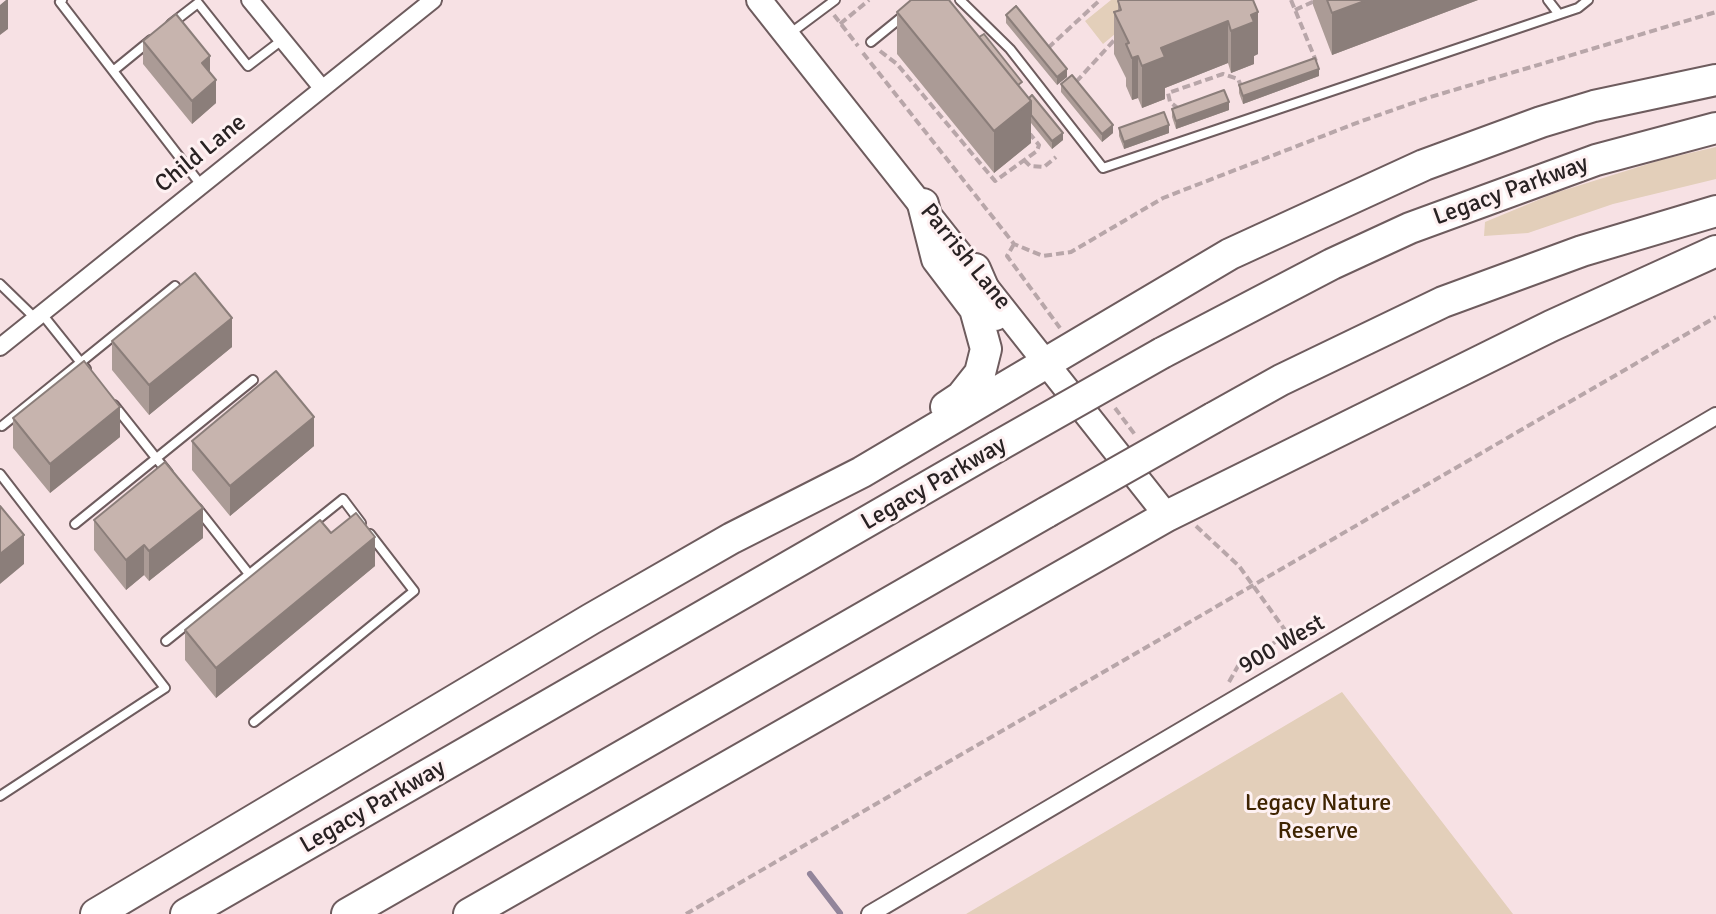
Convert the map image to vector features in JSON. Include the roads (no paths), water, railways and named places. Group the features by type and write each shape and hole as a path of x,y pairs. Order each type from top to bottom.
{"highway":[{"path":"732,538 862,472 1230,254 1424,165 1594,106 1716,80"},
{"name":"Legacy Parkway","path":"186,914 998,446 1162,353 1332,264 1410,228 1596,160 1716,128"},
{"path":"96,914 732,538 961,397 980,373 986,349 975,309 937,259 923,204"},
{"path":"347,914 1281,380 1443,302 1582,251 1716,211"},
{"path":"469,914 1179,517 1551,326 1716,251"},
{"path":"975,269 1003,341 996,377 980,402"}],"main road":[{"name":"Parrish Lane","path":"759,0 1048,361 1179,517"}],"street":[{"path":"250,0 322,88"},
{"name":"Child Lane","path":"0,347 433,0"},
{"name":"900 West","path":"870,914 1716,416"}],"lane":[{"path":"62,0 60,2 201,185"},
{"path":"787,35 835,0"},
{"path":"960,0 1010,49 1103,168 1578,8 1588,0"},
{"path":"1548,0 1558,13"},
{"path":"168,27 199,1 248,66 283,40"},
{"path":"871,42 912,8"},
{"path":"113,71 157,35"},
{"path":"0,284 38,316 90,375"},
{"path":"2,426 175,286"},
{"path":"75,524 253,380"},
{"path":"109,398 175,481"},
{"path":"0,474 165,688 0,796"},
{"path":"166,641 343,499 414,591 254,722"},
{"path":"194,505 249,574"}],"waterway":[{"path":"810,874 840,913"}],"park label":[{"name":"Legacy Nature Reserve","path":"1318,818"}]}
